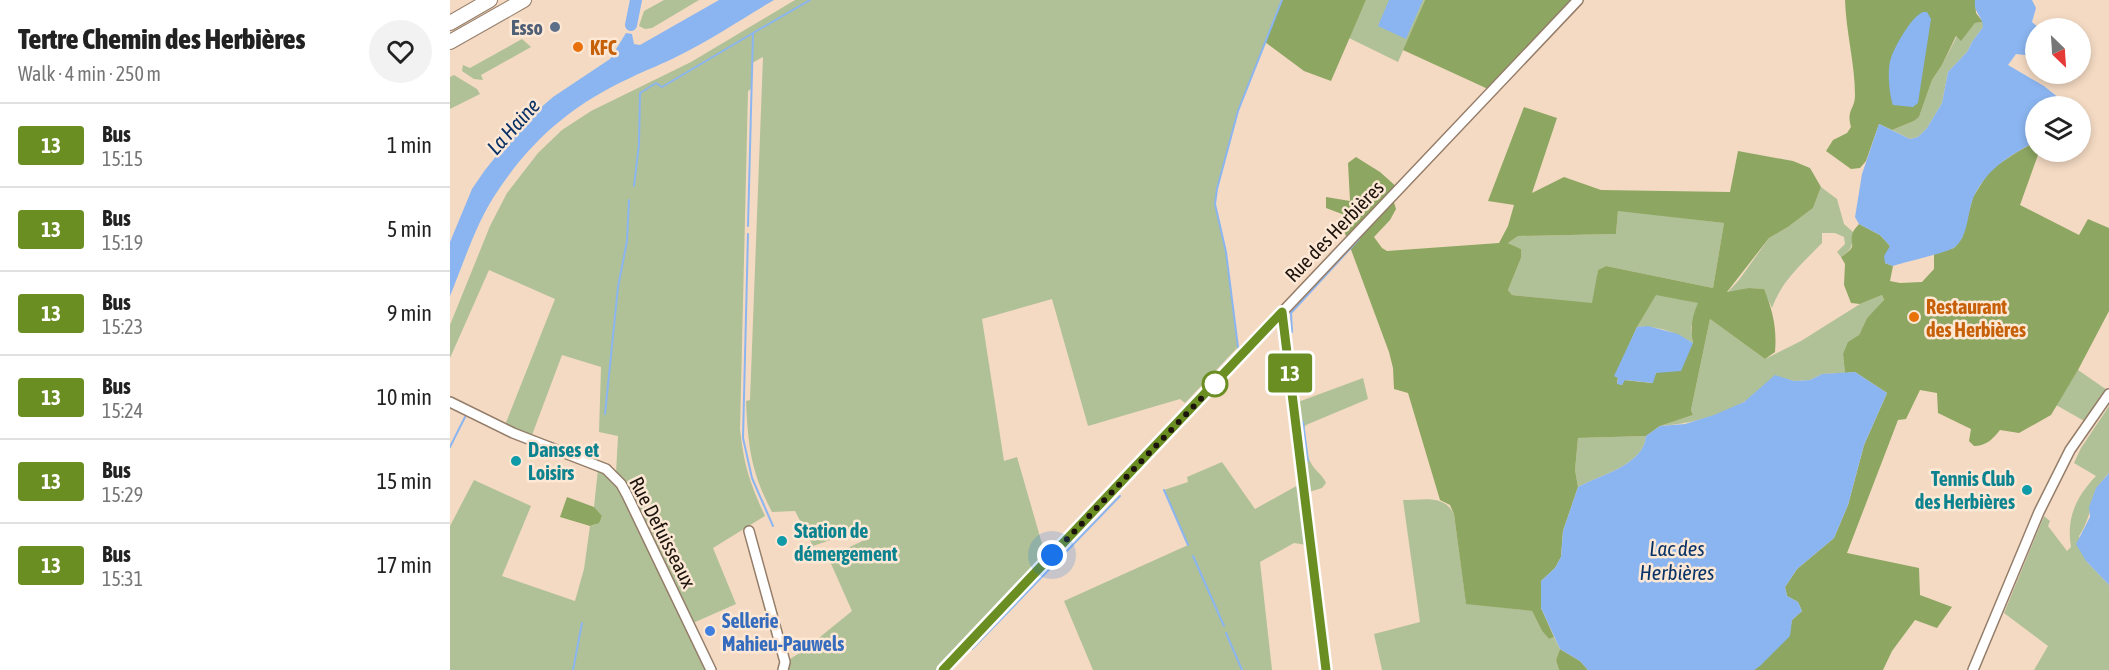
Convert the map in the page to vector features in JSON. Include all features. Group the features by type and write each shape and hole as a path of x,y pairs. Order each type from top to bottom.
{"highway":[{"path":"450,23 490,0"},
{"path":"450,42 524,0"}],"street":[{"name":"Rue des Herbières","path":"943,670 1578,0"},
{"path":"1282,312 1326,670"},
{"path":"1973,670 2044,501 2070,450 2109,394"},
{"name":"Rue Defuisseaux","path":"450,402 513,433 589,461 606,469 614,476 627,495 711,670"},
{"path":"748,531 785,662 783,670"}],"green space":[{"path":"664,0 699,0 652,28 645,29 639,26 644,11"},
{"path":"795,0 1282,0 1238,111 1215,204 1226,252 1238,347 1185,403 1180,399 1088,426 1052,299 982,319 1004,461 1017,457 1045,554 938,670 786,670 787,661 852,611 828,557 869,538 865,528 813,546 795,511 772,512 759,484 752,458 746,401 750,400 763,57 752,63 751,89 748,91 740,429 748,474 765,516 713,548 736,604 693,623 630,493 616,473 618,436 599,432 601,367 562,355 532,435 505,425 555,299 489,270 450,358 450,325 490,226 507,193 538,153 562,130 591,111 691,62"},
{"path":"1282,0 1366,0 1331,81 1304,71 1265,42"},
{"path":"1366,0 1425,0 1398,62 1349,38"},
{"path":"1425,0 1573,0 1488,89 1403,50"},
{"path":"1845,0 1975,0 1976,13 1983,22 1975,23 1961,41 1956,36 1932,80 1919,117 1892,130 1879,124 1866,161 1860,168 1851,169 1826,151 1833,140 1847,133 1851,127 1850,113 1855,100"},
{"path":"1983,22 1983,27 1967,52 1948,72 1942,103 1927,128 1918,137 1910,139 1892,130 1919,117 1932,80 1957,36 1961,40 1975,23"},
{"path":"522,39 531,47 481,75 483,80 474,79 462,71 463,65 470,68"},
{"path":"454,75 477,89 480,94 450,109 450,77"},
{"path":"1524,107 1557,118 1532,193 1564,177 1601,190 1730,192 1738,151 1793,161 1810,168 1821,187 1813,208 1769,238 1727,292 1749,288 1764,289 1774,320 1775,352 1765,359 1710,319 1691,410 1693,415 1660,426 1646,436 1578,438 1575,470 1578,487 1563,531 1561,557 1555,568 1541,581 1541,608 1554,637 1549,639 1542,631 1532,611 1466,604 1454,514 1450,505 1440,500 1408,393 1394,389 1393,368 1389,352 1343,228 1342,214 1326,208 1326,197 1350,201 1348,163 1356,157 1380,172 1399,189 1392,196 1396,209 1390,220 1374,237 1387,251 1499,243 1508,226 1514,205 1488,201","holes":["1618,211 1724,223 1713,288 1606,266 1598,270 1592,303 1512,295 1508,290 1521,258 1521,249 1508,243 1518,236 1616,234","1656,295 1698,303 1692,322 1693,343 1656,373 1652,383 1624,380 1622,385 1617,383 1618,378 1615,376 1637,327"]},
{"path":"2025,148 2025,162 2035,162 2020,205 2079,235 2088,219 2109,228 2109,311 2051,415 2019,433 2000,430 1989,441 1974,446 1969,441 1971,429 1938,413 1937,393 1920,390 1906,419 1898,420 1847,553 1919,568 1920,595 1952,607 1937,628 1915,620 1892,651 1883,670 1754,670 1789,636 1792,620 1802,611 1798,602 1787,596 1785,587 1797,569 1834,538 1848,505 1864,445 1887,393 1855,372 1845,373 1843,354 1848,342 1859,335 1867,318 1884,300 1882,295 1860,304 1851,303 1844,285 1845,264 1841,257 1852,247 1853,231 1859,224 1880,235 1890,246 1885,263 1893,266 1890,281 1922,282 1934,269 1934,254 1954,248 1962,238 1973,197 1990,170"},
{"path":"1821,187 1837,199 1844,224 1853,232 1852,244 1848,252 1841,257 1837,252 1845,244 1844,237 1835,233 1822,233 1822,243 1787,281 1772,308 1763,289 1749,288 1726,294 1769,238 1813,208"},
{"path":"1618,210 1724,223 1713,288 1606,266 1598,270 1593,304 1512,295 1508,290 1521,258 1521,249 1508,243 1518,236 1616,234"},
{"path":"1656,294 1699,303 1691,328 1693,343 1666,330 1637,327"},
{"path":"1882,295 1884,301 1867,318 1859,335 1843,354 1845,373 1822,374 1810,380 1794,381 1775,376 1746,400 1723,412 1692,422 1660,426 1693,415 1691,410 1710,319 1765,359 1801,341 1860,304"},
{"path":"2078,370 2107,390 2086,422 2056,405"},
{"path":"1363,378 1368,399 1306,425 1304,428 1309,459 1326,483 1322,488 1309,492 1298,402"},
{"path":"2109,406 2109,473 2098,488 2079,536 2086,561 2109,585 2109,670 2034,670 2048,646 2004,613 2044,516 2050,521 2048,526 2067,551 2071,547 2071,517 2078,500 2096,476 2074,463 2081,448"},
{"path":"1646,436 1638,455 1629,462 1578,487 1575,470 1578,438"},
{"path":"1222,462 1255,509 1300,484 1307,545 1294,543 1260,562 1272,670 1093,670 1064,601 1188,545 1164,490 1188,482 1187,477"},
{"path":"598,469 605,472 622,491 708,670 450,670 450,526 474,480 531,506 502,576 575,601 584,569 590,526 602,517 594,507"},
{"path":"567,497 594,507 602,516 599,523 590,526 560,517"},
{"path":"1432,499 1445,503 1450,508 1454,514 1466,603 1532,611 1542,631 1549,639 1554,637 1560,649 1556,660 1559,670 1382,670 1374,634 1420,622 1403,500"},
{"path":"1560,649 1580,661 1588,670 1559,670 1556,660"}],"water":[{"path":"719,0 774,0 692,49 609,88 555,125 524,156 497,192 477,230 450,296 450,242 472,189 522,124 553,97 610,59 626,33 632,34 634,44 640,45"},
{"path":"1389,0 1423,0 1406,39 1378,26"},
{"path":"1975,0 2032,0 2036,8 2033,18 2025,18 2025,55 2016,54 2008,65 2025,75 2025,84 2041,84 2056,96 2025,96 2025,148 1993,170 1980,186 1974,196 1960,242 1943,252 1893,266 1885,263 1884,256 1890,246 1880,235 1859,224 1855,217 1862,174 1879,124 1910,139 1918,137 1927,128 1942,103 1948,72 1967,52 1983,27"},
{"path":"1923,12 1927,12 1931,19 1918,103 1913,107 1893,105 1889,82 1891,58 1909,26"},
{"path":"1648,326 1678,334 1693,343 1681,371 1656,373 1653,383 1625,380 1622,385 1617,384 1618,378 1614,376 1637,327"},
{"name":"Lac des Herbières","path":"1855,372 1887,393 1864,445 1848,505 1834,538 1797,569 1785,587 1787,596 1798,602 1802,611 1792,620 1790,636 1760,666 1754,670 1588,670 1580,661 1560,649 1541,608 1541,581 1555,568 1561,557 1563,531 1578,487 1629,462 1638,455 1646,436 1660,426 1685,424 1744,402 1775,375 1794,381 1810,380 1822,374"},
{"path":"2109,473 2109,585 2086,561 2076,544 2090,517 2089,507 2096,488"}],"waterway":[{"name":"La Haine","path":"631,25 636,0"},
{"path":"748,226 753,33 810,0"},
{"path":"1238,347 1226,252 1215,204 1238,111 1282,0"},
{"path":"634,186 639,144 640,93 656,83 662,87 753,33"},
{"path":"605,414 618,287 627,241 629,200"},
{"path":"748,234 743,438 752,478 773,526"},
{"path":"1292,332 1291,313 1359,239"},
{"path":"450,447 465,417"},
{"path":"1303,422 1308,461"},
{"path":"1164,490 1188,545"},
{"path":"972,649 1120,496"},
{"path":"1193,556 1224,626"},
{"path":"573,670 582,623"},
{"path":"1226,633 1242,670"}],"bus line":[{"name":"13","path":"943,670 1282,312 1326,670"}],"place":[{"name":"Esso","path":"555,27"},
{"name":"KFC","path":"578,47"},
{"name":"Restaurant des Herbières","path":"1914,317"},
{"name":"Danses et Loisirs","path":"516,461"},
{"name":"Tennis Club des Herbières","path":"2027,490"},
{"name":"Station de démergement","path":"782,541"},
{"name":"Sellerie Mahieu-Pauwels","path":"710,631"}],"route":[{"path":"1052,555 1215,384"}]}
